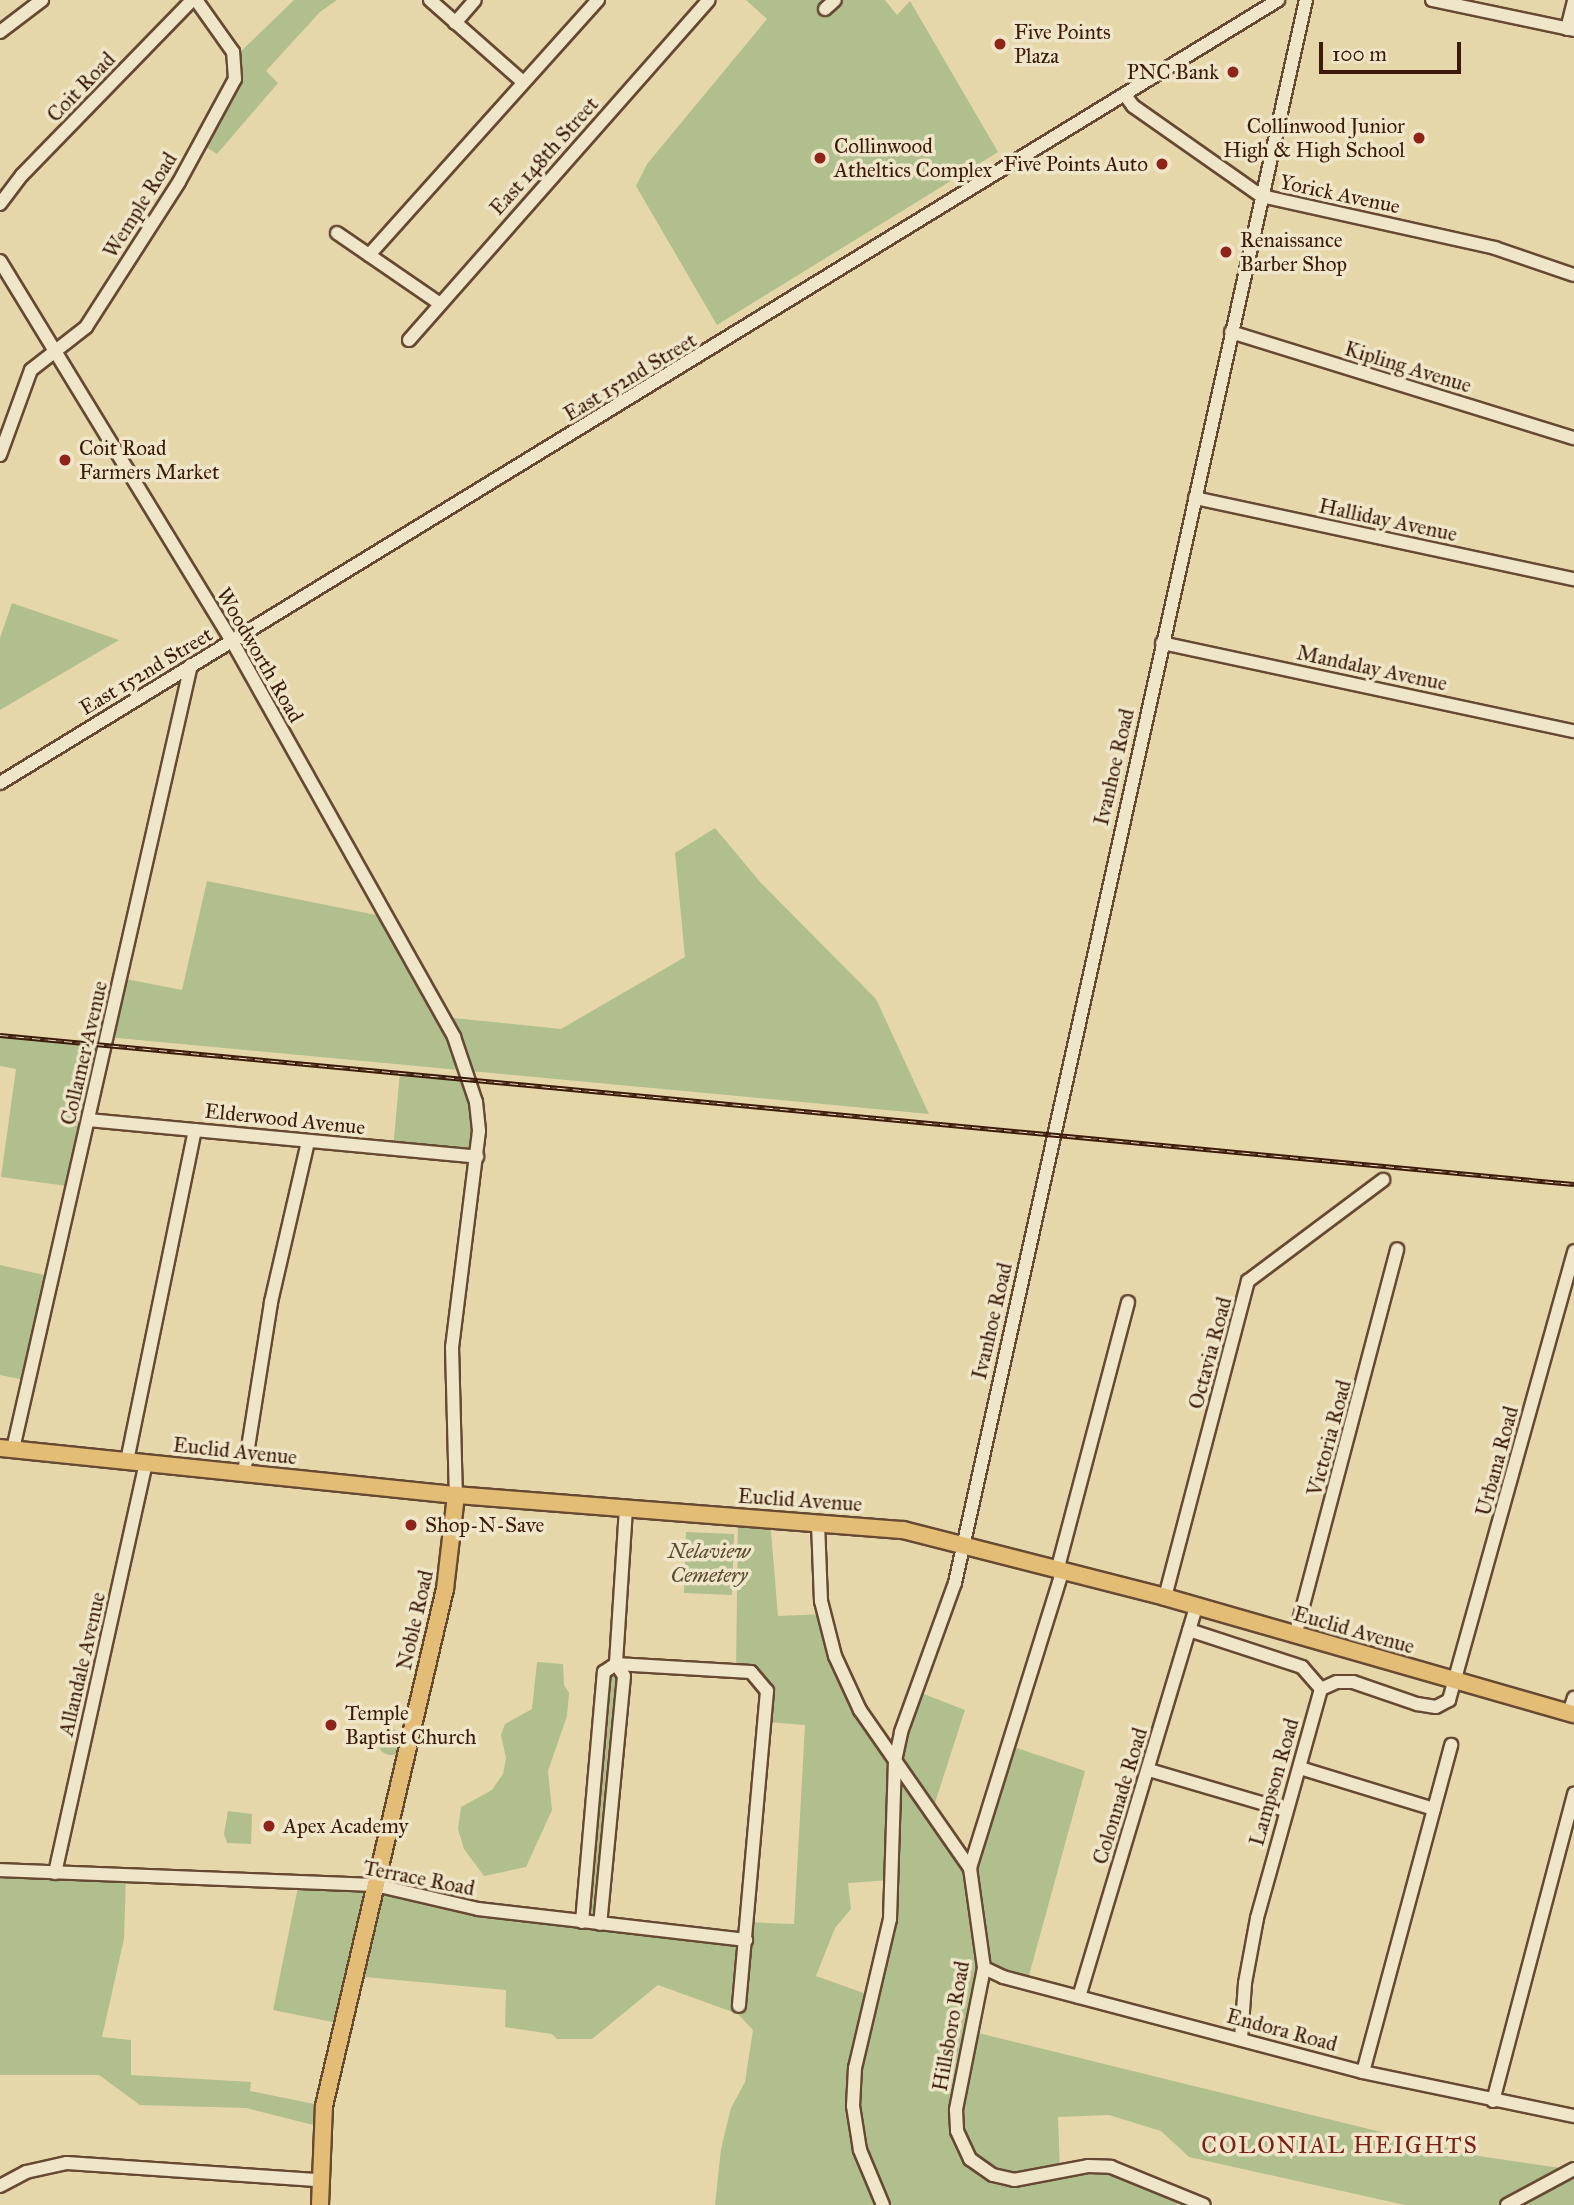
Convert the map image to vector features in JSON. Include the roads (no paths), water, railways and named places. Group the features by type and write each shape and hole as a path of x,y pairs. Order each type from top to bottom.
{"main road":[{"name":"Euclid Avenue","path":"7,1449 456,1495 903,1530 1164,1597 1458,1682 1572,1708"},
{"name":"Noble Road","path":"320,2205 324,2106 445,1588 456,1495"}],"street":[{"path":"0,32 41,0"},
{"name":"Wemple Road","path":"0,456 31,370 86,327 179,183 235,79 237,63 194,0"},
{"name":"Coit Road","path":"0,204 22,175 194,0"},
{"path":"430,0 523,82"},
{"path":"454,23 475,0"},
{"path":"369,255 598,0"},
{"name":"East 148th Street","path":"409,340 709,0"},
{"name":"East 152nd Street","path":"0,783 1278,0"},
{"name":"Ivanhoe Road","path":"883,2205 860,2150 853,2106 855,2067 890,1919 895,1762 901,1732 955,1583 1306,0"},
{"path":"1432,0 1570,29 1574,0"},
{"name":"Yorick Avenue","path":"1125,95 1133,106 1261,196 1495,248 1574,275"},
{"path":"337,233 439,303"},
{"name":"Woodworth Road","path":"0,261 232,642 451,1029 469,1078"},
{"name":"Kipling Avenue","path":"1231,332 1574,438"},
{"name":"Halliday Avenue","path":"1195,498 1574,579"},
{"name":"Mandalay Avenue","path":"1162,643 1574,731"},
{"name":"Collamer Avenue","path":"7,1449 89,1120 191,666"},
{"name":"Noble Road","path":"456,1495 452,1347 477,1157 478,1117 469,1078"},
{"name":"Elderwood Avenue","path":"89,1120 477,1157"},
{"path":"127,1461 195,1130"},
{"path":"244,1473 271,1302 308,1142"},
{"name":"Octavia Road","path":"1164,1597 1248,1281 1383,1180"},
{"name":"Victoria Road","path":"1295,1636 1397,1249"},
{"name":"Urbana Road","path":"1458,1682 1574,1251"},
{"path":"970,1868 1059,1572 1128,1302"},
{"name":"Allandale Avenue","path":"55,1873 146,1463"},
{"path":"600,1924 624,1676 616,1664 626,1508"},
{"name":"Hillsboro Road","path":"818,1523 821,1601 835,1656 860,1710 970,1868 984,1968 956,2110 957,2131 970,2159 993,2175 1014,2180 1088,2166 1111,2167 1143,2176 1178,2200 1204,2205"},
{"name":"Colonnade Road","path":"1079,1997 1196,1606"},
{"path":"1189,1630 1302,1667 1321,1689 1338,1682 1353,1682 1436,1707 1449,1700 1458,1682"},
{"path":"582,1922 604,1672 616,1664 751,1672 764,1683 769,1701 739,2006"},
{"name":"Lampson Road","path":"1241,2039 1245,1983 1257,1918 1285,1810 1300,1768 1321,1689"},
{"path":"1363,2073 1451,1745"},
{"path":"1300,1768 1434,1809"},
{"path":"1149,1770 1285,1810"},
{"path":"594,1782 614,1784"},
{"path":"1493,2101 1574,1794"},
{"name":"Terrace Road","path":"0,1870 375,1885 478,1909 746,1940"},
{"name":"Endora Road","path":"984,1968 1079,1997 1363,2073 1574,2116"},
{"path":"0,2186 26,2172 68,2163 319,2180"},
{"path":"1507,2205 1574,2169"}],"railway":[{"path":"0,1035 1574,1184"}],"place":[{"name":"Five Points Plaza","path":"1000,44"},
{"name":"PNC Bank","path":"1233,72"},
{"name":"Collinwood Junior High & High School","path":"1419,138"},
{"name":"Collinwood Atheltics Complex","path":"820,158"},
{"name":"Five Points Auto","path":"1162,164"},
{"name":"Renaissance Barber Shop","path":"1226,252"},
{"name":"Coit Road Farmers Market","path":"65,460"},
{"name":"Shop-N-Save","path":"411,1525"},
{"name":"Temple Baptist Church","path":"331,1725"},
{"name":"Apex Academy","path":"269,1826"}],"district":[{"name":"COLONIAL HEIGHTS","path":"1340,2145"}],"park label":[{"name":"Nelaview Cemetery","path":"709,1563"}]}
